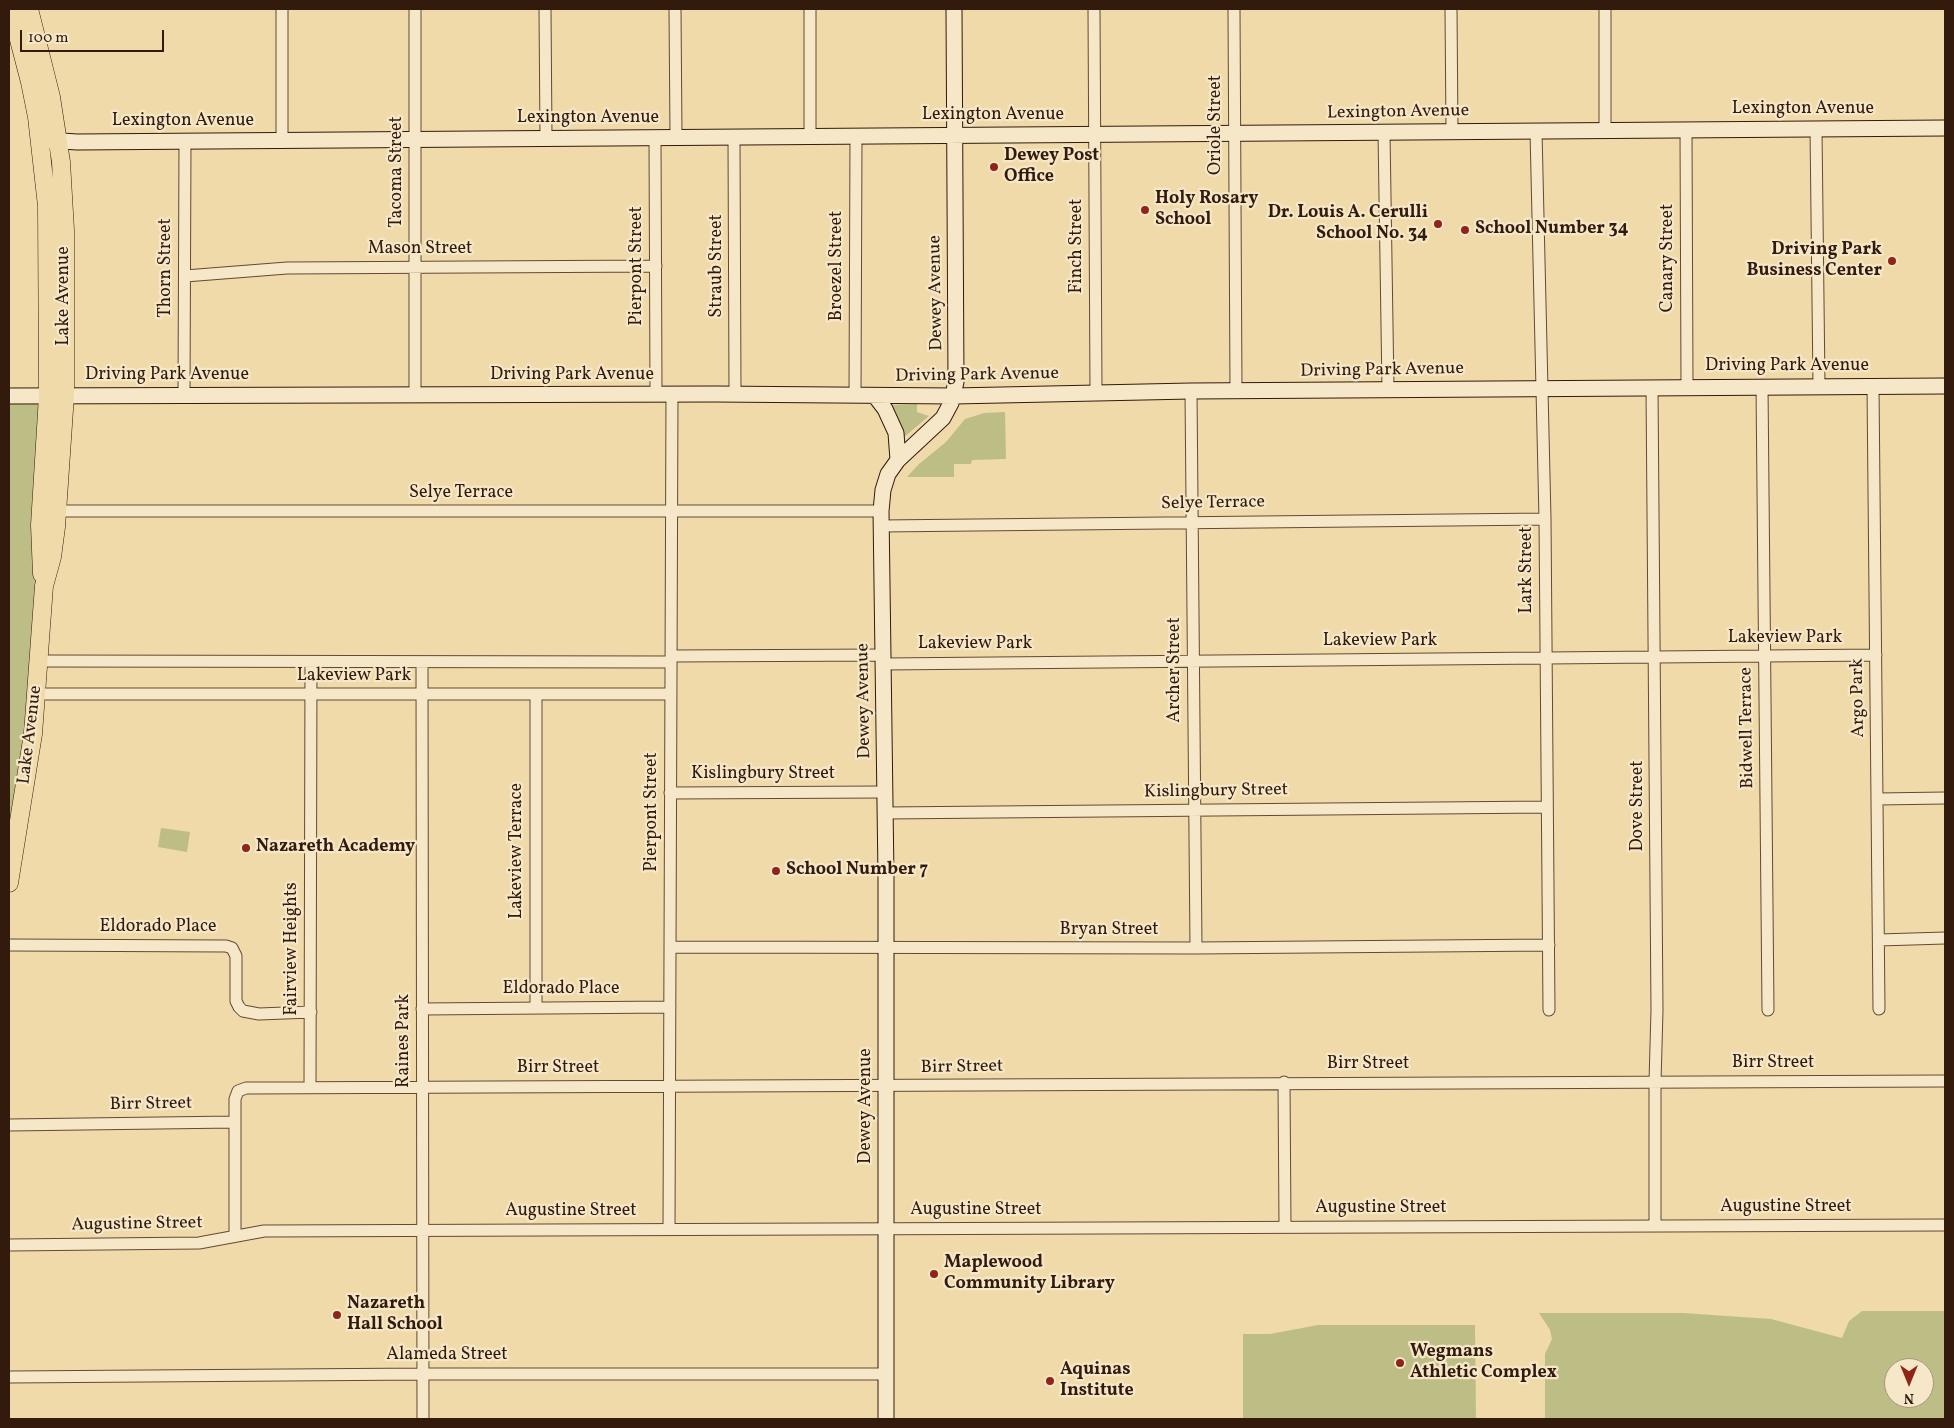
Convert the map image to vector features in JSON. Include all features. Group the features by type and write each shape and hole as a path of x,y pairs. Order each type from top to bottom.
{"main road":[{"name":"Lake Avenue","path":"11,9 30,82 49,140"},
{"name":"Lake Avenue","path":"9,883 28,769 36,694 44,586 40,556 49,511 56,395 48,223 49,140 47,80 29,9"}],"street":[{"path":"282,9 282,140"},
{"name":"Tacoma Street","path":"415,9 415,395"},
{"path":"545,9 546,138"},
{"path":"676,9 676,137"},
{"path":"810,9 810,136"},
{"name":"Dewey Avenue","path":"886,1419 886,813 881,519 886,481 898,460 943,418 954,396 957,366 954,9"},
{"name":"Finch Street","path":"1094,9 1096,393"},
{"name":"Oriole Street","path":"1234,9 1236,391"},
{"path":"1451,9 1452,131"},
{"path":"1605,9 1605,130"},
{"name":"Lexington Avenue","path":"49,140 185,141 1945,128"},
{"path":"1816,129 1819,386"},
{"name":"Canary Street","path":"1686,130 1687,386"},
{"name":"Lark Street","path":"1536,131 1545,520 1549,1010"},
{"path":"1384,132 1388,390"},
{"name":"Broezel Street","path":"855,396 856,136"},
{"name":"Pierpont Street","path":"655,137 656,266 671,510 669,1229"},
{"name":"Straub Street","path":"734,137 735,394"},
{"name":"Thorn Street","path":"184,395 185,141"},
{"name":"Mason Street","path":"185,276 280,268 656,266"},
{"name":"Driving Park Avenue","path":"9,396 664,394 954,396 1191,391 1687,386 1945,386"},
{"name":"Bidwell Terrace","path":"1762,386 1768,1010"},
{"name":"Argo Park","path":"1873,386 1879,1010"},
{"name":"Dove Street","path":"1652,387 1658,1010 1655,1082 1655,1226"},
{"name":"Archer Street","path":"1191,391 1196,948"},
{"path":"874,396 885,409 896,433 898,460"},
{"name":"Selye Terrace","path":"49,511 671,510 881,519 1192,522 1545,520"},
{"name":"Lakeview Park","path":"38,661 422,662 884,659 1193,661 1876,655"},
{"name":"Fairview Heights","path":"310,1087 312,662"},
{"name":"Raines Park","path":"422,662 423,1419"},
{"name":"Lakeview Park","path":"36,694 671,694"},
{"name":"Lakeview Terrace","path":"536,694 536,1008"},
{"name":"Kislingbury Street","path":"670,793 885,792"},
{"path":"1878,799 1945,798"},
{"name":"Kislingbury Street","path":"886,813 1546,806"},
{"path":"1879,940 1945,938"},
{"name":"Eldorado Place","path":"9,945 226,946 232,948 236,956 236,1001 244,1011 259,1014 311,1012"},
{"name":"Bryan Street","path":"670,947 886,949 1549,945"},
{"name":"Eldorado Place","path":"422,1008 670,1007"},
{"name":"Birr Street","path":"9,1125 234,1122 236,1093 241,1089 310,1087 1945,1080"},
{"path":"1284,1082 1285,1227"},
{"path":"234,1122 235,1236"},
{"name":"Augustine Street","path":"9,1244 198,1243 264,1231 1945,1225"},
{"name":"Alameda Street","path":"9,1377 423,1374 886,1374"}],"green space":[{"path":"9,396 48,396 35,711 9,836"},
{"path":"917,404 917,412 929,416 903,438 890,405"},
{"path":"1005,412 1006,459 972,460 971,464 954,464 954,477 907,477 919,464 946,442 965,419 984,413"},
{"path":"161,828 190,832 187,852 158,847"},
{"path":"1862,1311 1945,1311 1945,1419 1545,1419 1545,1354 1552,1339 1550,1330 1539,1313 1683,1313 1771,1319 1842,1338 1849,1321"},
{"name":"Wegmans Athletic Complex","path":"1318,1325 1475,1325 1476,1419 1243,1419 1243,1334 1270,1334"}],"place":[{"name":"Dewey Post Office","path":"994,167"},
{"name":"Holy Rosary School","path":"1145,210"},
{"name":"Dr. Louis A. Cerulli School No. 34","path":"1438,224"},
{"name":"School Number 34","path":"1465,230"},
{"name":"Driving Park Business Center","path":"1892,261"},
{"name":"Nazareth Academy","path":"246,848"},
{"name":"School Number 7","path":"776,871"},
{"name":"Maplewood Community Library","path":"934,1274"},
{"name":"Nazareth Hall School","path":"337,1315"},
{"name":"Wegmans Athletic Complex","path":"1400,1363"},
{"name":"Aquinas Institute","path":"1050,1381"}]}
